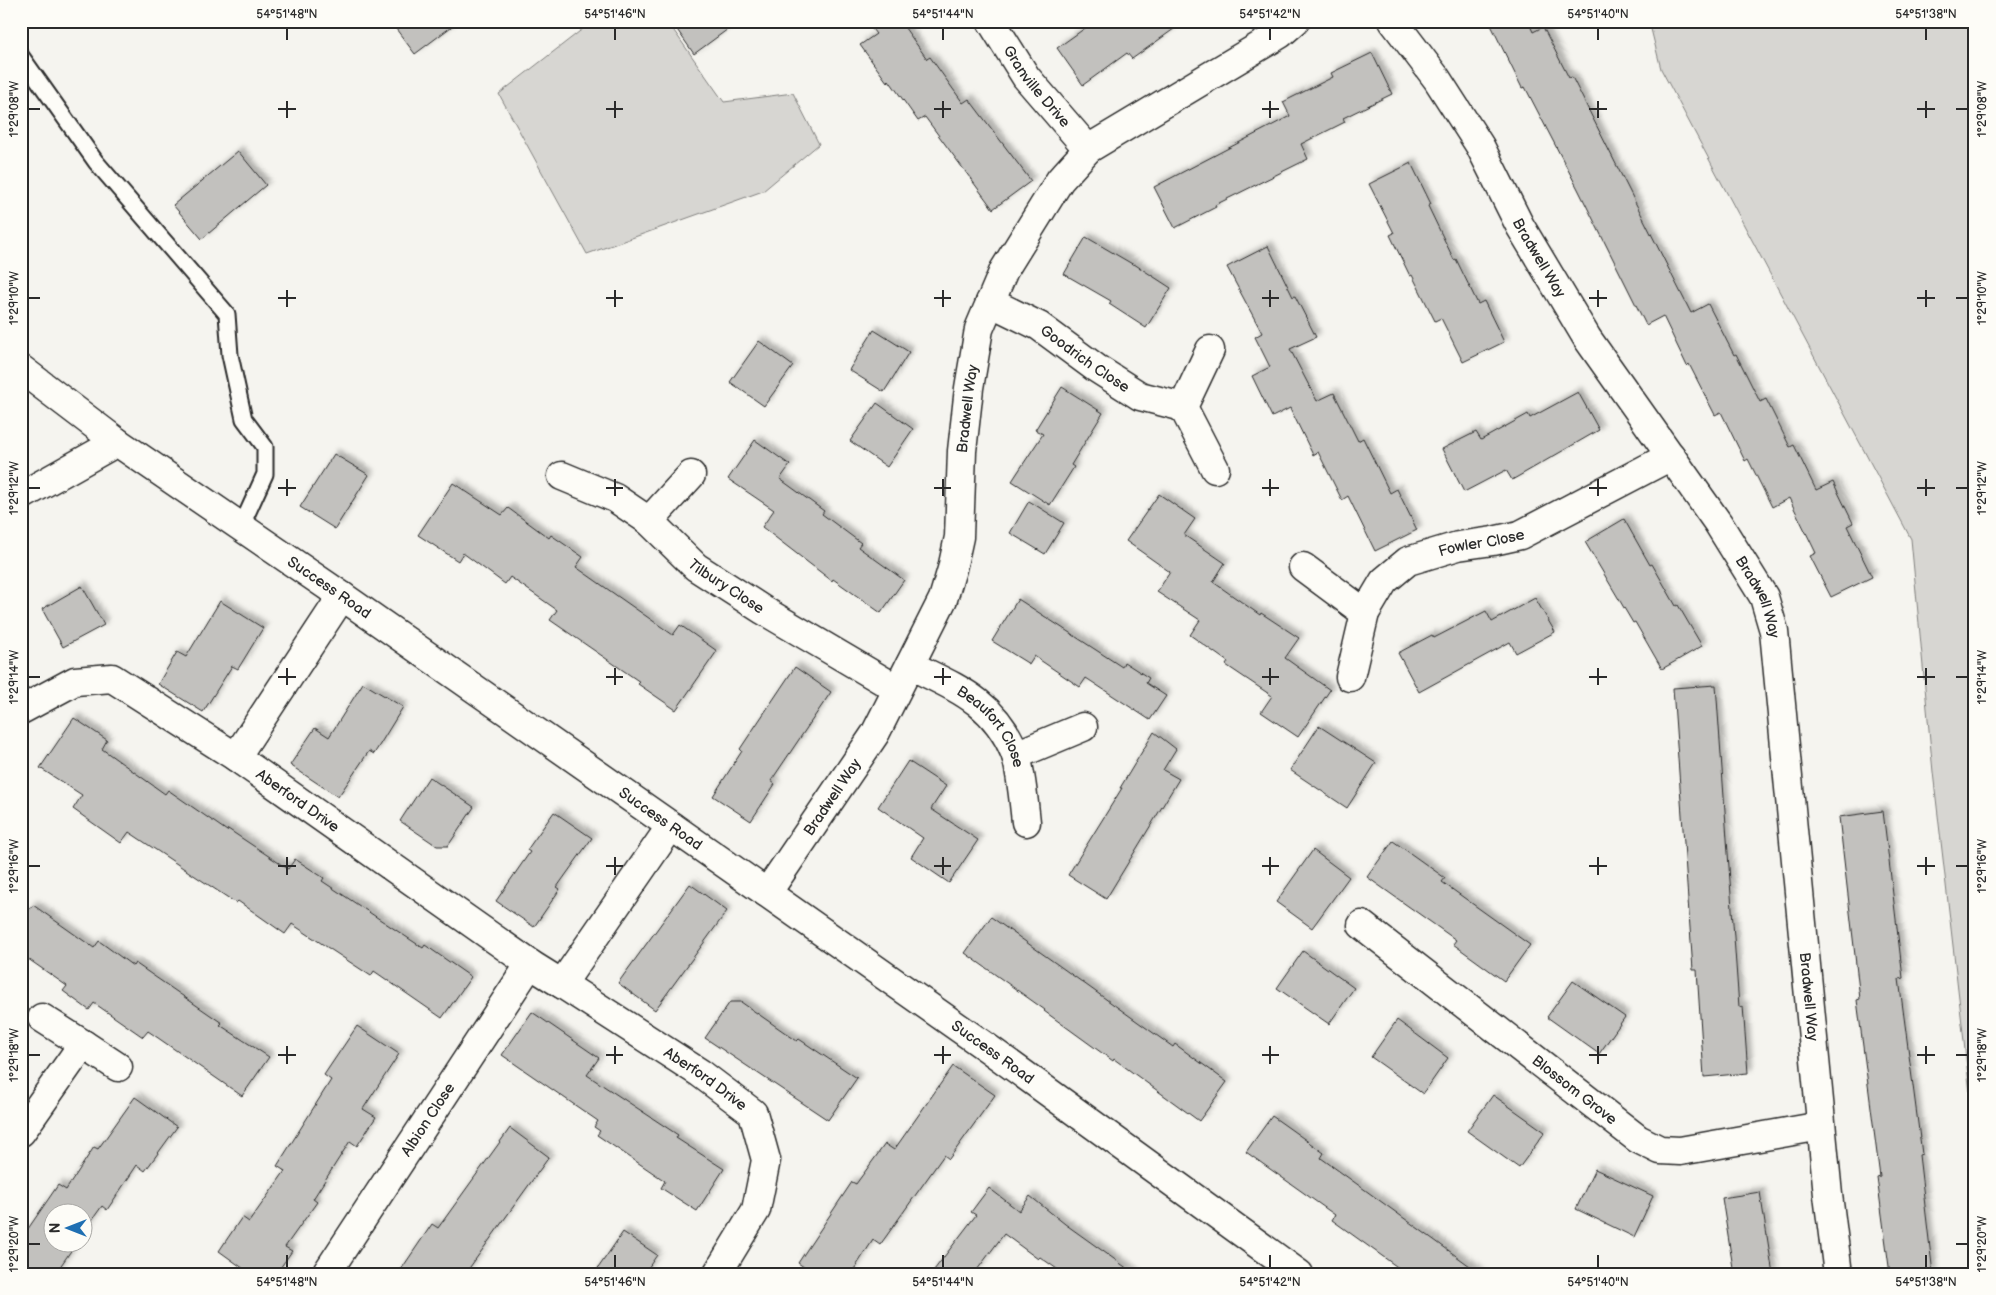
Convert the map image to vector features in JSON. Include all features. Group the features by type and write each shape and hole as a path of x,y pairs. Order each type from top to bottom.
{"street":[{"name":"Granville Drive","path":"991,21 1026,77 1088,149"},
{"name":"Bradwell Way","path":"768,893 875,734 943,599 959,537 962,451 969,388 979,329 1004,270 1060,180 1088,149 1215,71 1280,34 1295,21"},
{"name":"Bradwell Way","path":"1393,21 1437,79 1480,146 1520,226 1587,338 1718,523 1764,597 1774,631 1821,1126 1838,1274"},
{"name":"Goodrich Close","path":"990,302 1039,326 1096,368 1140,396 1184,407"},
{"path":"1210,350 1184,407 1215,469"},
{"name":"Success Road","path":"21,369 117,442 342,596 989,1049 1299,1274"},
{"path":"21,496 117,442"},
{"name":"Fowler Close","path":"1350,677 1365,613 1384,581 1408,561 1458,546 1520,535 1671,456"},
{"path":"649,521 691,475"},
{"name":"Tilbury Close","path":"562,476 615,498 649,521 696,567 763,610 897,689"},
{"path":"1303,567 1365,613"},
{"path":"236,757 342,596"},
{"name":"Beaufort Close","path":"910,665 969,695 989,711 1003,729 1016,755 1026,822"},
{"name":"Aberford Drive","path":"21,710 75,681 112,678 236,757 530,964 700,1074 753,1113 766,1160 756,1210 717,1274"},
{"path":"1016,755 1082,727"},
{"path":"562,984 671,826"},
{"name":"Blossom Grove","path":"1362,925 1638,1139 1660,1150 1680,1151 1821,1126"},
{"name":"Albion Close","path":"326,1274 530,964"},
{"path":"42,1018 118,1067"},
{"path":"21,1132 83,1044"}],"lane":[{"path":"21,56 96,162 227,314 230,355 244,419 265,447 265,474 240,526"}],"shaded area":[{"path":"593,21 667,21 724,102 793,93 819,144 763,191 587,254 499,94"},
{"path":"1649,21 1975,21 1975,1137 1933,772 1911,539 1661,69"}],"building":[{"path":"390,21 459,21 415,54"},
{"path":"671,21 739,21 694,54"},
{"path":"866,21 900,21 927,59 930,57 963,103 969,99 1031,181 993,209 925,117 918,121 889,80 887,82 860,45 876,34"},
{"path":"1095,21 1185,21 1132,59 1127,53 1083,85 1057,48"},
{"path":"1489,21 1528,21 1533,32 1543,27 1569,78 1572,77 1691,313 1708,304 1760,402 1766,399 1790,447 1794,445 1816,490 1833,482 1853,523 1847,526 1872,577 1831,597 1810,556 1816,553 1789,498 1772,507 1748,459 1745,461 1721,412 1715,415 1689,364 1687,366 1663,316 1646,325 1578,189 1525,87 1522,88"},
{"path":"1372,53 1392,94 1343,118 1345,122 1301,144 1308,159 1215,205 1216,207 1175,228 1154,187 1290,116 1283,102 1333,77 1331,73"},
{"path":"238,151 266,185 202,239 173,205"},
{"path":"1411,163 1431,204 1428,206 1454,260 1456,259 1478,304 1484,301 1504,342 1463,362 1441,318 1435,321 1412,275 1410,276 1390,235 1394,233 1369,184"},
{"path":"1086,237 1134,264 1171,288 1146,328 1109,304 1111,301 1064,274"},
{"path":"1268,246 1293,297 1295,296 1316,337 1290,349 1317,401 1334,393 1358,441 1363,438 1390,493 1397,489 1417,530 1375,551 1348,496 1342,500 1318,452 1313,455 1290,408 1272,417 1252,376 1270,367 1255,337 1262,333 1227,267"},
{"path":"874,330 909,352 884,392 849,370"},
{"path":"759,341 793,366 764,406 730,382"},
{"path":"1062,387 1103,413 1071,465 1074,467 1050,505 1012,481 1043,434 1035,430"},
{"path":"1578,392 1599,430 1512,480 1506,470 1464,492 1442,449 1476,432 1481,440 1528,414 1530,418"},
{"path":"877,403 913,429 887,467 850,441"},
{"path":"755,440 790,465 780,479 824,511 822,514 861,543 858,547 904,580 881,613 833,579 832,581 762,527 774,510 728,479"},
{"path":"334,454 369,475 335,529 300,507"},
{"path":"453,483 502,515 508,508 549,538 551,535 583,557 576,567 673,635 680,625 717,651 676,710 638,684 640,682 550,620 557,610 510,577 505,584 463,553 458,561 418,535"},
{"path":"1159,494 1195,519 1184,535 1225,563 1213,582 1260,615 1261,613 1299,638 1285,658 1330,690 1298,737 1261,712 1272,696 1226,665 1228,662 1190,635 1200,620 1157,592 1170,572 1126,541"},
{"path":"1029,501 1064,523 1045,554 1010,533"},
{"path":"1624,519 1650,565 1652,564 1702,646 1662,669 1585,542"},
{"path":"82,586 104,625 63,647 42,609"},
{"path":"1535,598 1555,632 1516,653 1510,642 1419,692 1398,653 1432,635 1434,638 1486,611 1492,622"},
{"path":"1018,599 1122,667 1124,662 1149,678 1146,683 1166,696 1150,720 1086,678 1080,687 1034,656 1029,664 992,641"},
{"path":"220,601 263,628 238,669 232,666 203,712 158,684 177,652 186,657"},
{"path":"795,667 831,692 771,781 775,784 751,821 713,796 742,751 740,749"},
{"path":"363,683 403,707 374,754 369,751 338,797 290,765 315,728 329,737"},
{"path":"1716,685 1739,1007 1743,1006 1748,1073 1704,1077 1697,970 1693,970 1673,688"},
{"path":"74,718 107,740 102,749 165,794 168,790 227,831 228,829 288,869 295,859 324,878 322,881 423,948 425,945 471,977 442,1018 374,971 371,976 292,924 285,934 238,901 236,903 129,832 121,843 73,809 82,795 40,768"},
{"path":"1319,726 1376,763 1347,808 1290,770"},
{"path":"1154,732 1176,749 1163,770 1179,779 1106,899 1068,875"},
{"path":"908,761 946,786 931,809 978,840 949,883 911,857 923,838 878,807"},
{"path":"429,777 474,807 448,846 437,846 400,821"},
{"path":"1883,811 1903,978 1899,979 1922,1154 1919,1155 1933,1274 1890,1274 1877,1178 1880,1177 1857,1000 1860,999 1839,817"},
{"path":"554,812 592,838 557,887 560,889 534,927 496,901 530,852 527,850"},
{"path":"1393,841 1445,878 1442,882 1530,945 1504,981 1453,944 1456,940 1367,877"},
{"path":"1313,850 1349,877 1312,928 1276,902"},
{"path":"690,884 727,911 655,1010 618,983"},
{"path":"33,905 94,948 99,941 133,966 135,963 222,1023 220,1025 269,1057 242,1096 148,1031 143,1037 94,1003 89,1010 63,991 67,986 21,954 21,921"},
{"path":"991,917 1173,1047 1175,1044 1227,1082 1199,1121 965,953"},
{"path":"1303,951 1354,988 1329,1024 1277,988"},
{"path":"1573,981 1625,1017 1599,1054 1547,1017"},
{"path":"730,1002 741,1002 797,1041 799,1039 857,1078 828,1120 705,1038"},
{"path":"532,1012 599,1058 587,1075 678,1135 676,1138 724,1169 697,1211 661,1188 665,1181 597,1135 600,1131 594,1127 598,1121 502,1055"},
{"path":"1397,1020 1448,1058 1423,1094 1371,1057"},
{"path":"357,1026 399,1054 363,1109 376,1117 357,1146 350,1141 313,1199 317,1202 285,1247 292,1251 276,1274 251,1274 219,1251 242,1217 249,1222 285,1171 277,1166 331,1080 324,1075"},
{"path":"953,1066 995,1095 949,1159 944,1155 880,1245 873,1240 851,1274 814,1274 798,1263 852,1182 856,1184 885,1144 894,1150"},
{"path":"1493,1095 1545,1132 1519,1168 1467,1131"},
{"path":"135,1097 177,1127 145,1171 137,1165 107,1210 102,1206 92,1220 92,1202 46,1202 58,1185 66,1190 94,1147 98,1149"},
{"path":"1272,1116 1324,1153 1321,1158 1481,1274 1407,1274 1332,1220 1335,1215 1246,1152"},
{"path":"510,1128 549,1157 465,1274 398,1274 432,1224 438,1228"},
{"path":"1595,1169 1653,1196 1634,1237 1576,1209"},
{"path":"989,1188 1019,1211 1030,1196 1065,1224 1135,1274 1064,1274 1040,1257 1038,1259 1004,1234 974,1274 931,1274 976,1215 971,1212"},
{"path":"1760,1192 1773,1274 1734,1274 1722,1198"},
{"path":"42,1208 42,1252 70,1252 55,1274 21,1274 21,1239"},
{"path":"623,1232 657,1255 644,1274 594,1274"}]}
